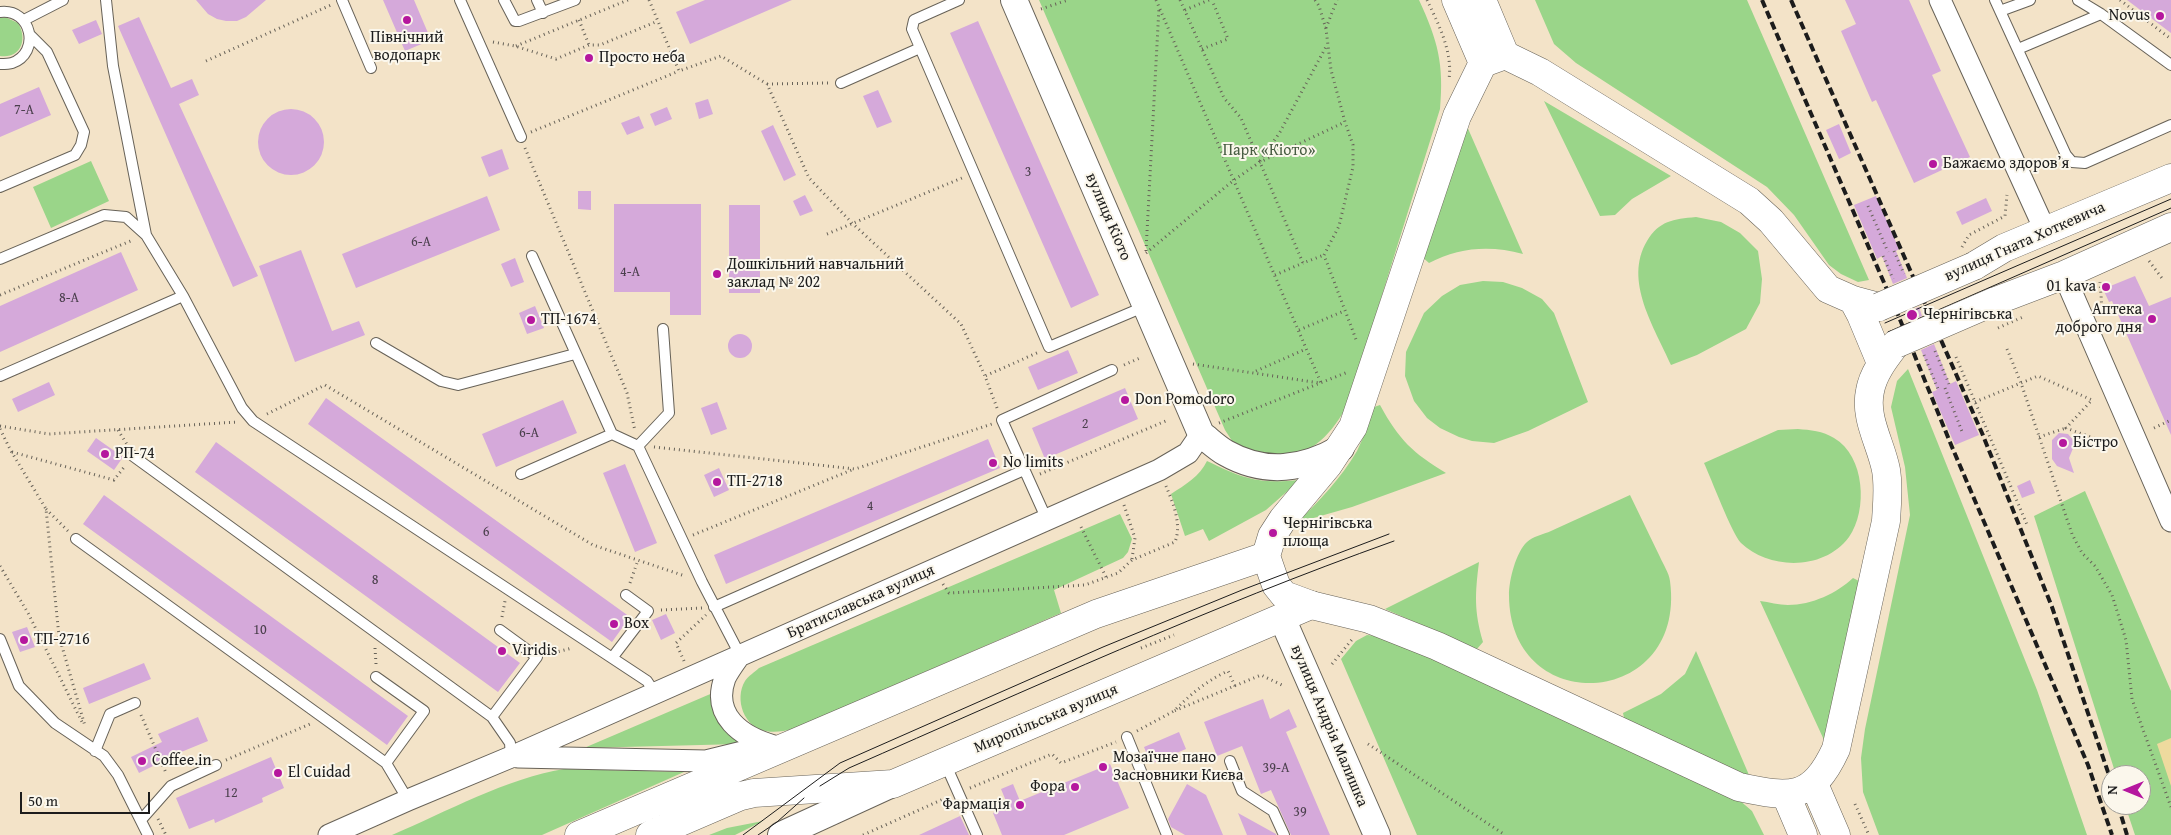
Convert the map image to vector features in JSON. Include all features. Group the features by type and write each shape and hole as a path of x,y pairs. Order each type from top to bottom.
{"main road":[{"path":"1456,0 1494,59 1540,72 1749,201 1771,221 1828,289 1853,300 1889,353"},
{"path":"1482,0 1494,59 1457,116 1353,427 1308,491 1283,519 1272,536 1266,556 1276,585 1284,594 1311,605 1369,619 1437,646 1739,787 1786,795 1814,784 1828,766 1836,749 1886,521 1888,494 1886,469 1870,416 1870,390 1889,353 1996,315 2064,275 2171,226"},
{"name":"вулиця Гната Хоткевича","path":"1853,300 1879,307 1967,259 2004,248 2171,178"},
{"name":"Братиславська вулиця","path":"579,835 763,748 1096,614 1266,556"},
{"name":"Миропільська вулиця","path":"894,784 1311,605"},
{"path":"754,794 763,783 766,773 763,748"},
{"path":"650,835 741,796 894,784"},
{"path":"1814,784 1836,835"},
{"path":"1786,795 1803,835"}],"street":[{"name":"вулиця Кіото","path":"1014,0 1146,306 1210,428"},
{"path":"1940,0 2045,230"},
{"path":"2064,275 2170,519"},
{"path":"1210,428 1224,452 1246,463 1271,467 1291,466 1320,460 1340,448"},
{"name":"Братиславська вулиця","path":"330,835 1160,470 1188,453 1210,428"},
{"name":"вулиця Андрія Малишка","path":"1282,618 1377,835"},
{"path":"740,655 726,677 721,696 725,713 737,729 763,748"},
{"name":"Братиславська вулиця","path":"511,757 706,761 763,748"},
{"name":"Миропільська вулиця","path":"782,835 894,784"}],"lane":[{"path":"24,20 63,0"},
{"path":"106,0 114,66 146,234"},
{"path":"342,0 371,68"},
{"path":"460,0 521,137"},
{"path":"504,0 515,21 524,20 575,0"},
{"path":"537,0 543,13"},
{"path":"959,0 914,20 912,29 1049,347 1146,306"},
{"path":"1995,0 2066,156 2072,162 2085,163 2171,125"},
{"path":"2000,11 2030,0"},
{"path":"2078,0 2101,14 2171,65"},
{"path":"0,12 9,11 24,20 31,36 47,52 84,132 81,145 75,155 0,187"},
{"path":"2018,49 2101,14"},
{"path":"0,64 12,64 26,53 31,36"},
{"path":"841,83 920,48"},
{"path":"0,259 104,215 126,217 146,234 183,296 242,408 253,421 647,681 655,693"},
{"path":"532,256 612,434 638,446 714,607 740,655"},
{"path":"0,376 183,296"},
{"path":"638,446 669,413 663,329"},
{"path":"376,343 441,381 458,385 575,354"},
{"path":"1046,520 1002,420 1112,370"},
{"path":"521,474 612,434"},
{"path":"133,456 492,718 510,743 511,757"},
{"path":"714,607 1026,474"},
{"path":"76,539 386,763 408,800"},
{"path":"612,658 648,611 626,595"},
{"path":"492,718 536,657 500,630"},
{"path":"0,638 19,686 55,723 104,756 118,775 148,835"},
{"path":"376,677 424,711 386,763"},
{"path":"95,751 110,714 135,703"},
{"path":"1126,737 1167,835"},
{"path":"1230,761 1242,791 1273,811 1284,835"},
{"path":"944,762 977,835"},
{"path":"141,820 171,786 216,765"}],"path":[{"path":"206,61 342,0"},
{"path":"515,46 628,0"},
{"path":"649,0 679,71"},
{"path":"1038,10 1068,0"},
{"path":"1156,0 1321,383"},
{"path":"1180,0 1224,98 1241,118 1303,264"},
{"path":"1185,10 1211,0 1228,39 1202,49"},
{"path":"1275,275 1324,255 1339,226 1353,167 1353,145 1344,122 1331,70 1326,29 1320,6 1315,0"},
{"path":"1326,29 1337,0"},
{"path":"2120,0 2171,39"},
{"path":"1159,6 1146,254 1234,180 1260,162 1344,122"},
{"path":"579,20 589,45"},
{"path":"478,40 515,46 556,59 589,45 600,45 658,21"},
{"path":"1260,162 1280,132 1327,45"},
{"path":"841,83 767,84 721,56 679,71 521,137 627,393 638,446 855,469"},
{"path":"683,539 855,469 1002,420 985,376 961,324 852,223 809,178 767,84"},
{"path":"827,234 974,173"},
{"path":"1967,259 1969,234 2005,216 2008,192"},
{"path":"1868,206 1894,282"},
{"path":"0,295 146,234"},
{"path":"1885,254 1892,250 1894,252 1905,277"},
{"path":"1324,255 1344,311 1359,345"},
{"path":"2140,262 2148,259 2164,281"},
{"path":"2100,280 2102,308"},
{"path":"1298,330 1344,311"},
{"path":"1996,315 2023,317"},
{"path":"985,376 1049,347"},
{"path":"1934,348 1944,387 1963,434"},
{"path":"1255,372 1306,349"},
{"path":"2007,349 2021,383 2072,534 2082,553 2095,566 2112,595 2126,640 2132,699 2171,807"},
{"path":"1924,353 1944,387"},
{"path":"1956,357 2028,526"},
{"path":"1193,364 1321,383"},
{"path":"1210,428 1356,369"},
{"path":"1975,402 2038,376 2092,400 2066,428 2039,437"},
{"path":"0,427 49,434 253,421 325,385 593,545 702,582"},
{"path":"1026,474 1168,420"},
{"path":"2154,428 2171,420"},
{"path":"0,427 11,452 46,509 76,539"},
{"path":"2066,428 2112,445"},
{"path":"11,452 114,480 133,456 118,430"},
{"path":"1125,508 1135,538 1132,560 1175,542 1178,534 1177,521 1167,490"},
{"path":"0,566 28,613 86,729 59,636 46,509"},
{"path":"1081,527 1106,577"},
{"path":"626,595 638,560"},
{"path":"500,630 507,589"},
{"path":"648,611 714,607"},
{"path":"685,664 676,643 714,607"},
{"path":"374,631 376,677"},
{"path":"1332,664 1356,634"},
{"path":"1141,648 1174,635"},
{"path":"536,657 590,644"},
{"path":"1174,711 1193,692 1213,678 1228,671 1234,686"},
{"path":"863,835 958,792 1052,754 1061,763 1126,737 1174,711 1261,675 1284,686"},
{"path":"135,703 171,786"},
{"path":"216,765 324,718"},
{"path":"1368,744 1505,835"},
{"path":"1855,804 1868,832"},
{"path":"154,811 166,835"}],"green space":[{"name":"Парк «Кіото»","path":"1039,0 1419,0 1431,28 1438,53 1441,79 1440,109 1348,404 1336,424 1311,448 1290,456 1268,456 1236,447 1225,430"},
{"path":"1535,0 1747,0 1869,280 1858,282 1841,274 1829,265 1794,215 1767,187 1576,63 1554,44"},
{"path":"5,17 18,23 21,29 22,41 18,51 7,56 0,56 0,18"},
{"path":"1544,101 1671,176 1632,199 1615,215 1600,216"},
{"path":"1466,124 1523,254 1499,249 1475,249 1452,254 1429,263 1421,256"},
{"path":"91,161 109,201 51,228 33,187"},
{"path":"1696,217 1721,222 1740,233 1758,251 1762,279 1760,303 1746,329 1697,355 1671,365 1644,304 1638,272 1640,256 1647,241 1656,229 1667,222"},
{"path":"1483,281 1503,282 1522,288 1542,299 1554,313 1588,402 1528,431 1494,443 1472,441 1440,428 1427,418 1414,401 1405,376 1406,352 1424,313 1442,296 1460,285"},
{"path":"1908,369 2037,690 2087,835 1879,835 1863,792 1861,758 1865,729 1910,515 1905,467 1891,407 1897,381"},
{"path":"1380,405 1394,428 1408,445 1424,459 1446,473 1352,507 1296,523 1344,471 1360,446 1374,407"},
{"path":"1778,430 1812,430 1825,434 1844,446 1852,457 1857,470 1861,499 1855,526 1849,537 1838,548 1826,556 1811,561 1781,562 1753,552 1737,538 1704,463"},
{"path":"1207,461 1252,479 1273,481 1300,480 1266,510 1209,541 1203,529 1185,536 1171,494 1196,476"},
{"path":"2085,491 2171,691 2171,835 2135,835 2128,815 2151,815 2151,765 2113,765 2034,516"},
{"path":"1630,495 1670,581 1668,623 1652,655 1627,675 1596,683 1564,679 1537,664 1517,636 1509,595 1516,559 1527,542 1532,539"},
{"path":"1120,514 1132,539 1128,552 1123,558 1054,590 1061,613 793,729 776,732 758,729 747,719 743,712 741,704 742,688 746,679 759,668"},
{"path":"1479,562 1476,602 1483,642 1477,649 1385,609"},
{"path":"1853,578 1861,582 1824,740 1760,601 1785,605 1806,603 1832,593"},
{"path":"1367,635 1388,637 1738,799 1752,811 1764,835 1417,835 1341,659 1356,641"},
{"path":"1696,651 1749,775 1742,779 1625,723 1623,713 1661,694 1685,674"},
{"path":"715,692 727,732 740,744 584,748"},
{"path":"564,769 684,772 542,835 392,835 499,788 542,773"},
{"path":"763,821 735,835 709,835 727,828"}],"sand":[{"path":"2171,738 2171,786 2157,744"}],"building":[{"path":"196,0 266,0 246,17 237,21 226,21 208,14"},
{"name":"Північний водопарк","path":"383,0 414,0 431,40 405,51"},
{"path":"705,0 792,0 690,44 676,12"},
{"path":"1845,0 1909,0 1941,71 1932,75 1970,157 1914,183 1876,100 1872,102 1841,31 1856,24"},
{"name":"Novus","path":"2127,0 2171,0 2171,33"},
{"path":"139,17 171,88 192,79 199,95 179,104 258,276 233,287 118,26"},
{"path":"96,20 102,34 79,44 72,30"},
{"path":"978,21 1099,295 1071,308 950,33"},
{"path":"39,87 51,115 0,137 0,104"},
{"path":"878,90 892,122 877,128 863,96"},
{"path":"708,99 713,114 699,119 695,103"},
{"path":"667,107 672,119 655,126 650,114"},
{"path":"291,109 303,112 314,119 321,130 324,142 321,154 314,165 303,172 291,175 279,172 268,165 261,154 258,142 261,130 268,119 279,112"},
{"path":"639,116 644,128 627,135 621,123"},
{"path":"1839,124 1851,153 1839,159 1826,130"},
{"path":"773,125 796,175 784,181 761,131"},
{"path":"502,149 509,169 489,177 481,157"},
{"path":"578,191 591,191 591,210 578,209"},
{"path":"805,195 813,211 800,216 793,201"},
{"path":"487,196 500,230 356,288 342,254"},
{"path":"1876,196 1899,249 1896,251 1907,278 1893,284 1882,256 1877,259 1854,205"},
{"path":"1986,198 1992,211 1962,225 1956,212"},
{"name":"Дошкільний навчальний заклад № 202","path":"614,204 701,204 701,315 670,315 670,292 614,292"},
{"path":"729,205 760,205 760,293 729,293"},
{"path":"301,250 332,331 359,321 365,335 295,362 259,266"},
{"path":"121,252 138,290 0,352 0,306"},
{"path":"515,258 524,282 511,287 501,264"},
{"path":"2135,276 2149,306 2171,297 2171,435 2112,301 2109,302 2103,289"},
{"name":"ТП-1674","path":"535,306 544,328 527,334 519,313"},
{"path":"1919,307 1922,316 1909,321 1905,313"},
{"path":"740,334 748,338 752,346 748,354 740,358 732,354 728,346 732,338"},
{"path":"1934,344 1950,384 1956,381 1979,435 1955,445 1932,392 1937,390 1921,350"},
{"path":"1068,350 1078,373 1038,390 1028,367"},
{"path":"49,382 55,395 18,412 12,399"},
{"path":"1125,388 1138,419 1045,459 1032,428"},
{"path":"326,398 630,617 612,642 308,424"},
{"path":"563,400 577,433 496,467 482,434"},
{"path":"717,402 727,429 711,435 701,408"},
{"path":"2059,433 2068,434 2074,441 2069,458 2074,473 2057,466 2052,459 2052,440"},
{"name":"РП-74","path":"96,438 123,457 114,470 87,451"},
{"path":"988,439 1000,468 726,584 714,555"},
{"path":"216,442 520,663 498,692 195,472"},
{"path":"625,464 657,543 635,552 603,473"},
{"name":"ТП-2718","path":"719,468 729,490 714,497 704,475"},
{"path":"2030,480 2035,493 2022,498 2017,486"},
{"path":"104,495 408,716 387,745 83,524"},
{"path":"666,614 675,633 661,640 652,620"},
{"name":"ТП-2716","path":"27,627 35,647 20,652 12,632"},
{"path":"144,663 151,679 89,704 83,688"},
{"path":"1263,699 1270,719 1289,709 1297,727 1286,732 1330,835 1291,835 1271,790 1261,794 1242,746 1217,756 1204,722"},
{"path":"198,717 208,741 152,764 153,766 139,773 131,757 162,742 158,734"},
{"path":"1179,732 1186,749 1151,764 1144,747"},
{"path":"271,757 284,788 262,798 263,802 215,823 214,819 189,829 176,798"},
{"path":"1110,764 1129,808 1064,835 1002,835 993,813 1008,806 1001,789 1013,784 1020,801"},
{"path":"1187,784 1206,795 1223,835 1185,835 1171,827 1168,819"},
{"path":"1238,813 1276,834 1276,835 1247,835"},
{"path":"960,816 969,835 919,835"}],"tram line":[{"path":"1885,323 2171,199"},
{"path":"1888,332 2171,208"},
{"path":"743,835 840,763 1103,647 1242,590 1389,534"},
{"path":"820,786 849,768 1052,679 1256,593 1394,541"},
{"path":"758,835 777,822 804,798"}],"railway":[{"path":"1762,0 1901,322 1952,447 2088,765 2112,835"},
{"path":"1791,0 1982,433 2052,607 2106,765"},
{"path":"2121,815 2127,835"}],"place":[{"name":"Novus","path":"2160,16"},
{"name":"Північний водопарк","path":"407,20"},
{"name":"Просто неба","path":"589,58"},
{"name":"Бажаємо здоровʼя","path":"1933,164"},
{"name":"Дошкільний навчальний заклад № 202","path":"717,274"},
{"name":"01 kava","path":"2106,287"},
{"name":"Чернігівська","path":"1912,315"},
{"name":"Аптека доброго дня","path":"2152,319"},
{"name":"ТП-1674","path":"531,320"},
{"name":"Don Pomodoro","path":"1125,400"},
{"name":"Бістро","path":"2063,443"},
{"name":"РП-74","path":"105,454"},
{"name":"No limits","path":"993,463"},
{"name":"ТП-2718","path":"717,482"},
{"name":"Чернігівська площа","path":"1273,533"},
{"name":"Box","path":"614,624"},
{"name":"ТП-2716","path":"24,640"},
{"name":"Viridis","path":"502,651"},
{"name":"Coffee.in","path":"142,761"},
{"name":"Мозаїчне пано Засновники Києва","path":"1103,767"},
{"name":"El Cuidad","path":"278,773"},
{"name":"Фора","path":"1075,787"},
{"name":"Фармація","path":"1020,805"}]}
